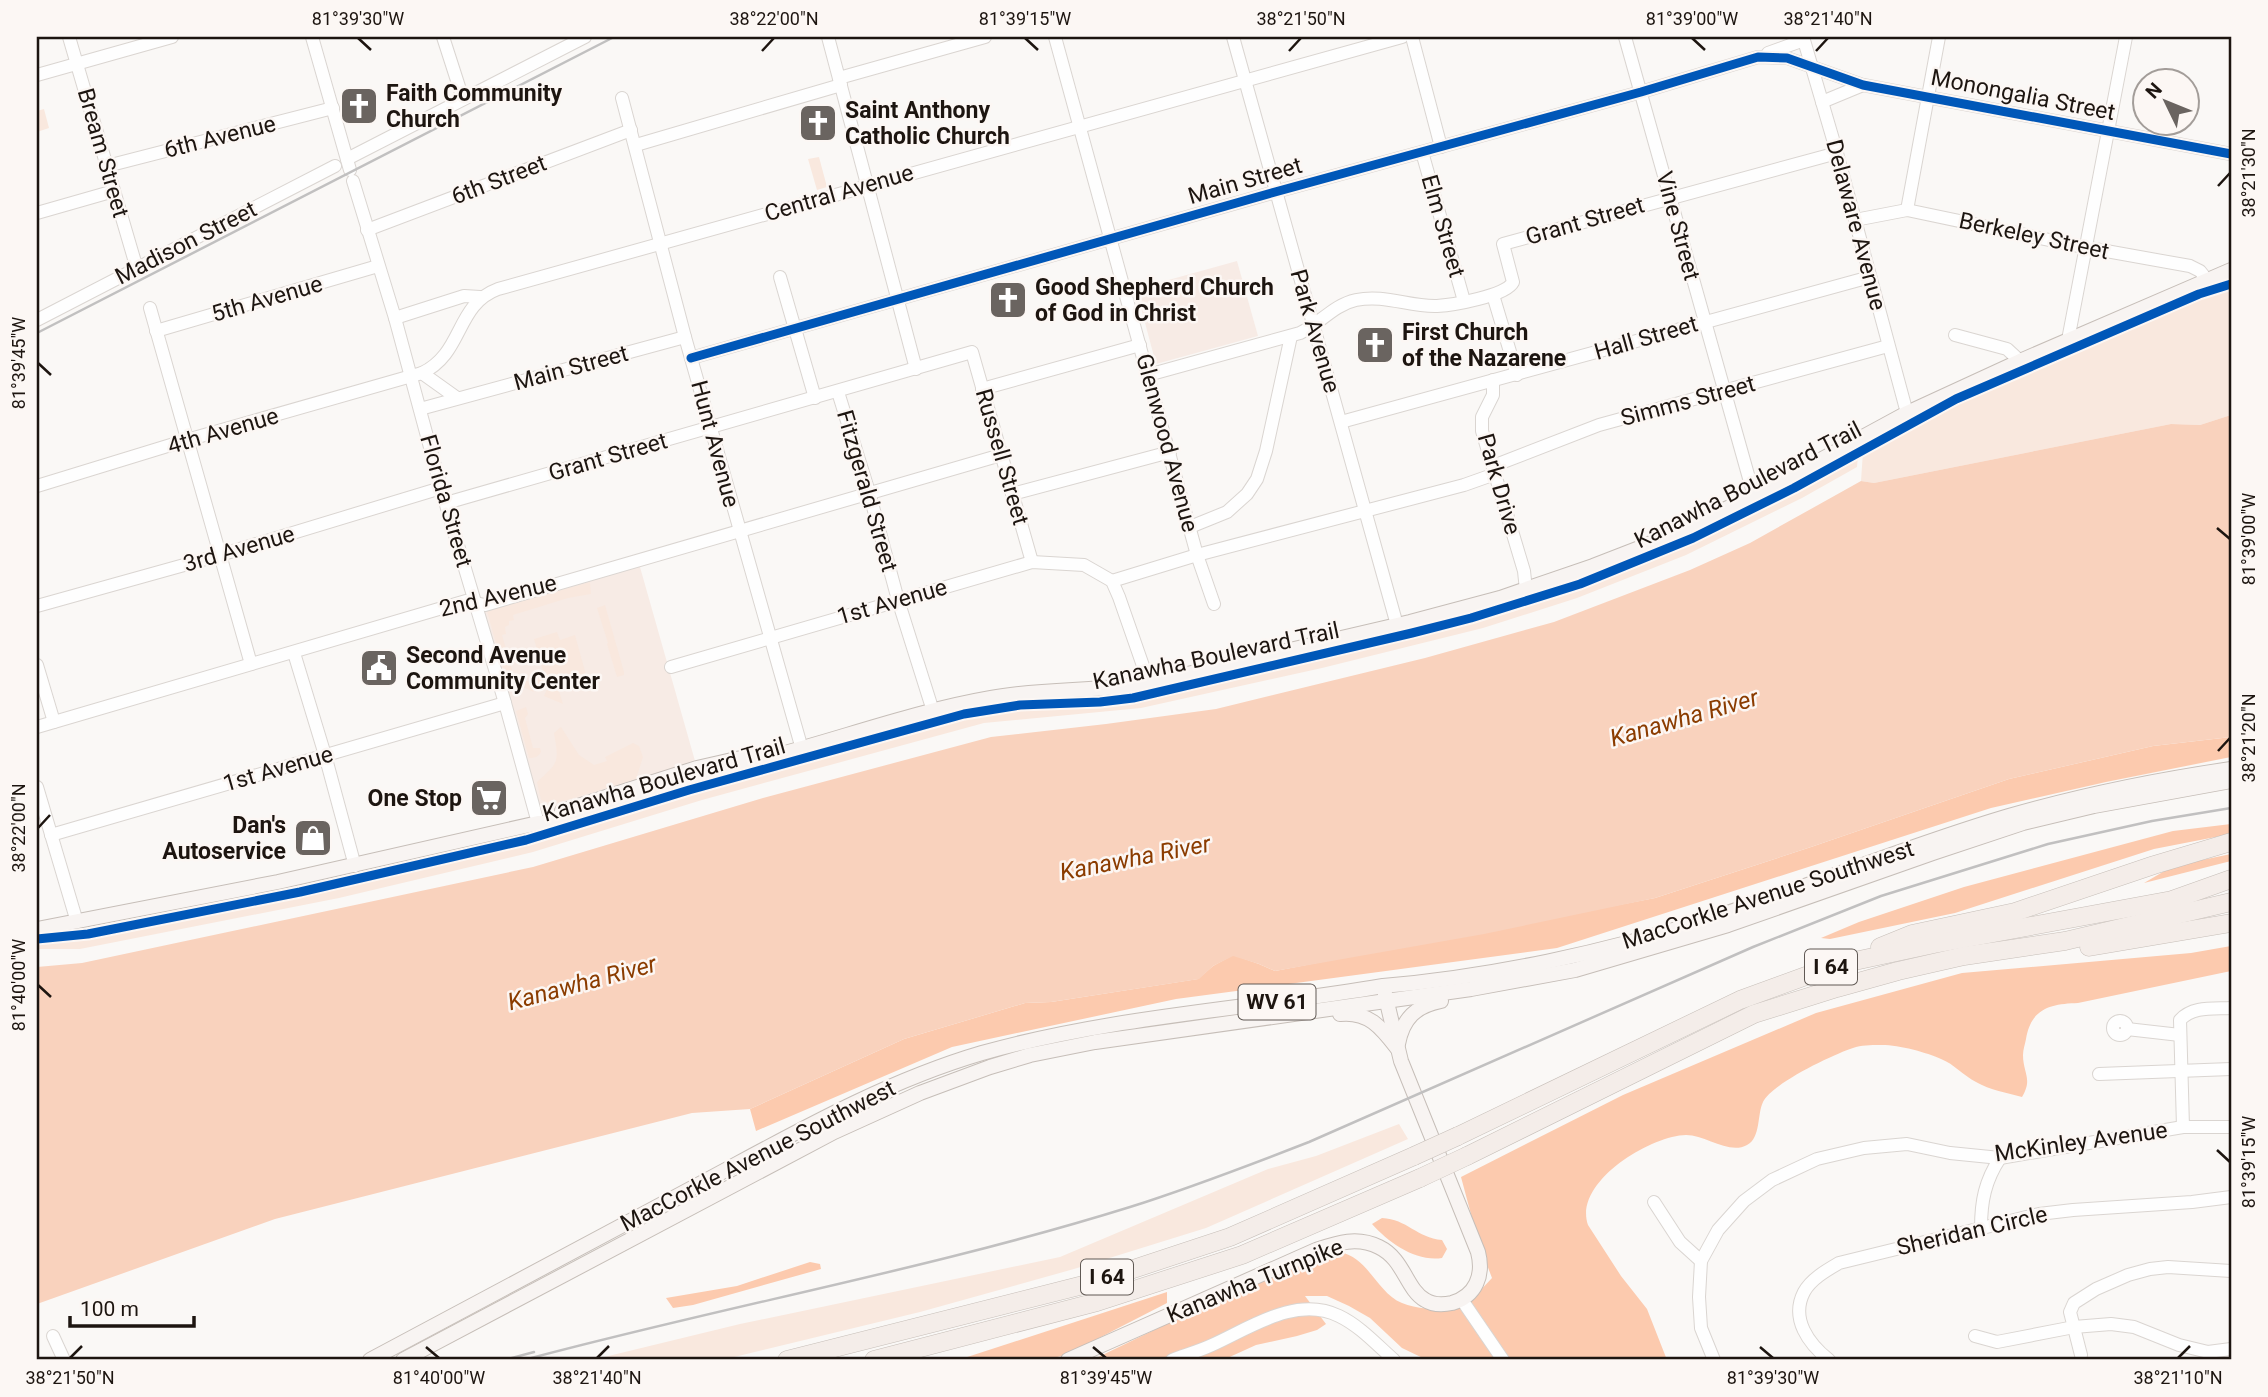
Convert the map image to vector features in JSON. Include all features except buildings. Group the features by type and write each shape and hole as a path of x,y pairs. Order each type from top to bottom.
{"highway":[{"path":"1836,965 1912,934 2015,912 2231,842"},
{"name":"I 64","path":"787,1360 1091,1283 1217,1242 1458,1136 1740,1000 1836,965 2172,900 2231,879"},
{"name":"I 64","path":"874,1360 1097,1302 1242,1255 1467,1156 1754,1014 1837,988 1964,956 2065,941 2231,902"},
{"path":"1964,956 2055,953 2231,923"}],"main road":[{"path":"37,929 355,866 538,823 550,814 697,768 754,755 769,757 992,697 1116,689 1149,683 1397,625 1527,590 1642,547 1754,496 1907,413 2231,270"},
{"path":"2208,281 2231,280"},
{"name":"MacCorkle Avenue Southwest","path":"403,1360 834,1132 920,1093 990,1067 1030,1055 1096,1042 1256,1020 1385,994 1419,983 1477,974 1618,944 1706,920 2021,813 2084,796 2231,769"},
{"name":"MacCorkle Avenue Southwest","path":"370,1360 835,1111 921,1073 983,1053 1061,1034 1385,994 1515,982 1575,970 1678,940 2023,824 2094,806 2231,781"},
{"path":"1397,1049 1403,1024 1416,1009 1515,982"},
{"path":"1385,994 1397,1049 1481,1262 1476,1287 1461,1300"},
{"path":"1256,1020 1287,1021 1343,1013 1356,1014 1372,1020 1397,1049"},
{"name":"Kanawha Turnpike","path":"1068,1360 1316,1250 1344,1241 1370,1243 1388,1253 1400,1265 1414,1289 1427,1301 1446,1304 1461,1300"}],"street":[{"name":"Bream Street","path":"69,37 137,269"},
{"path":"37,75 172,37"},
{"name":"Florida Street","path":"312,37 333,108 346,169 416,375 420,409 441,488 538,823"},
{"path":"443,37 463,99"},
{"name":"Madison Street","path":"37,320 346,169 463,99 572,40 585,37"},
{"path":"828,37 916,369"},
{"path":"636,145 985,37"},
{"name":"Glenwood Avenue","path":"1055,37 1189,527 1214,604"},
{"name":"Park Avenue","path":"1233,37 1397,625"},
{"name":"Central Avenue","path":"395,318 464,296 480,297 498,289 1402,37"},
{"name":"Elm Street","path":"1412,37 1441,147"},
{"name":"Vine Street","path":"1625,37 1754,496"},
{"path":"1907,210 1939,37"},
{"path":"2068,340 2126,37"},
{"path":"1758,57 1804,39"},
{"name":"Delaware Avenue","path":"1804,39 1907,413"},
{"name":"Main Street","path":"691,358 1758,57 1787,58 1811,65"},
{"name":"Monongalia Street","path":"1811,65 1863,85 2231,154"},
{"path":"1822,103 1863,85"},
{"name":"Hunt Avenue","path":"622,98 738,531 802,749"},
{"name":"6th Avenue","path":"107,166 333,108"},
{"name":"6th Street","path":"367,230 631,130"},
{"name":"Elm Street","path":"1422,152 1464,301"},
{"name":"Grant Street","path":"1493,295 1511,287 1513,282 1503,244 1837,153"},
{"path":"37,212 114,191"},
{"name":"Berkeley Street","path":"1855,220 1907,210 2087,248 2190,266 2200,271 2208,281"},
{"name":"5th Avenue","path":"156,331 379,266"},
{"path":"780,277 815,398"},
{"name":"Hall Street","path":"1341,422 1870,277"},
{"path":"1148,375 1291,336 1314,327 1336,308 1356,300 1386,298 1437,306 1493,295 1517,375"},
{"path":"416,375 437,365 447,354 480,297"},
{"path":"150,308 251,664"},
{"path":"1955,335 2007,349 2020,361"},
{"path":"1189,527 1227,512 1239,503 1257,479 1266,451 1291,336"},
{"name":"Main Street","path":"420,409 685,337"},
{"path":"982,389 1140,345"},
{"name":"Simms Street","path":"1112,581 1197,555 1464,485 1599,425 1888,346"},
{"name":"Grant Street","path":"446,503 972,352"},
{"name":"Russell Street","path":"972,352 1032,562"},
{"path":"416,375 457,398"},
{"name":"4th Avenue","path":"37,486 416,375"},
{"name":"Park Drive","path":"1493,380 1493,394 1481,424 1524,571 1527,590"},
{"name":"Fitzgerald Street","path":"838,392 933,711"},
{"path":"1012,495 1170,452"},
{"name":"2nd Avenue","path":"37,727 466,601 485,605 1001,455"},
{"name":"3rd Avenue","path":"37,606 220,555 441,488"},
{"name":"1st Avenue","path":"671,667 1032,562 1084,565 1112,581"},
{"path":"1112,581 1149,683"},
{"path":"294,653 355,866"},
{"path":"37,665 54,722"},
{"name":"1st Avenue","path":"51,835 505,703"},
{"path":"37,788 77,922"},
{"path":"2183,1127 2180,1020 2187,1013 2197,1010 2231,1008"},
{"path":"2127,1029 2180,1035"},
{"path":"2099,1074 2231,1069"},
{"name":"McKinley Avenue","path":"1714,1360 1701,1328 1701,1261 1718,1230 1744,1201 1772,1180 1817,1159 1864,1148 1907,1144 1950,1153 2000,1158 2183,1127 2231,1127"},
{"path":"1981,1228 1981,1206 1988,1176 2000,1158"},
{"name":"Sheridan Circle","path":"1829,1360 1811,1345 1802,1329 1800,1311 1804,1292 1820,1275 1839,1263 2039,1214 2231,1197"},
{"path":"1654,1202 1681,1242 1701,1261"},
{"path":"2081,1355 2070,1312 2074,1303 2096,1289 2128,1275 2168,1267 2231,1271"},
{"path":"1461,1300 1503,1360"},
{"path":"1172,1360 1212,1345 1264,1319 1299,1310 1322,1310 1339,1316 1359,1329 1394,1360"},
{"path":"1975,1336 1997,1342 2074,1327 2111,1324 2134,1326 2179,1345 2208,1352 2231,1349"},
{"path":"54,1336 64,1360"}],"shaded area":[{"path":"44,109 49,128 37,132 37,111"},
{"path":"819,157 827,187 817,190 808,159"},
{"path":"1237,261 1258,336 1156,364 1136,289"},
{"path":"2231,280 2231,415 2200,425 2171,424 1874,483 1861,481 1864,437 2208,281"},
{"path":"1858,456 1857,467 1802,498 1686,555 1577,598 1483,628 1322,668 1141,708 984,723 702,800 533,852 339,898 80,949 37,949 37,942 72,940 340,887 527,844 690,793 965,718 1020,709 1133,701 1472,622 1581,588 1637,566 1795,491"},
{"path":"638,560 697,768 550,814 538,823 475,603"},
{"path":"590,582 591,594 568,598 513,615 514,620 509,621 509,625 505,627 506,634 502,635 514,677 523,674 534,692 511,687 507,683 487,611"},
{"path":"605,605 624,672 624,675 617,677 597,608"},
{"path":"557,632 560,640 575,635 588,682 559,691 563,704 544,696 551,687 547,684 538,690 532,682 545,678 534,639"},
{"path":"526,707 528,714 525,718 533,748 540,748 541,752 533,758 529,758 516,711"},
{"path":"561,727 579,755 594,765 607,761 605,757 633,743 639,746 643,757 636,779 554,804 541,800 537,782 556,761 554,733"},
{"path":"2231,737 2231,757 1991,808 1557,948 1176,999 952,1047 756,1131 750,1109 904,1039 1025,1003 1051,1002 1198,979 1213,966 1233,955 1275,971 1655,898 2009,779 2153,746"},
{"path":"2231,824 2231,834 2154,849 1955,913 1830,939 1821,938 1859,922 1964,887 2173,831"},
{"path":"2231,854 2231,861 2144,883 2173,866"},
{"path":"2231,946 2231,971 2059,1005 2038,1014 2032,1020 2024,1049 2027,1085 2022,1097 1981,1085 1946,1061 1927,1054 1894,1046 1859,1046 1804,1070 1768,1095 1761,1107 1755,1137 1747,1145 1733,1148 1694,1136 1671,1137 1635,1153 1618,1165 1603,1178 1592,1193 1586,1209 1588,1225 1621,1276 1647,1309 1667,1360 1427,1360 1402,1348 1370,1318 1349,1306 1327,1296 1305,1296 1326,1324 1317,1330 1297,1336 1256,1345 1223,1360 1092,1360 1256,1281 1340,1252 1358,1261 1386,1292 1402,1303 1450,1311 1476,1295 1492,1278 1479,1244 1461,1177 1623,1095 1816,1013 1962,973 2191,953"},
{"path":"1399,1124 1408,1139 1206,1228 1074,1269 920,1312 722,1360 592,1360 740,1324 1060,1257 1268,1169 1316,1156"},
{"path":"1382,1218 1391,1219 1433,1239 1442,1240 1447,1249 1442,1258 1413,1254 1386,1238 1372,1224"},
{"path":"810,1262 820,1264 821,1269 693,1305 673,1308 666,1298 737,1286"},
{"path":"1167,1292 1167,1303 1066,1355 1044,1360 958,1360"}],"water":[{"name":"Kanawha River","path":"2231,415 2231,737 2153,746 2009,779 1655,898 1484,934 1275,971 1233,956 1213,966 1199,979 1051,1002 1025,1003 904,1039 750,1109 692,1113 275,1219 37,1304 37,967 82,963 533,867 763,798 991,737 1216,709 1425,658 1554,622 1690,570 1750,543 1861,481 1874,483 2171,424 2200,425"}],"railway":[{"path":"37,333 614,37"},
{"path":"524,1360 980,1249 1130,1207 1309,1142 1753,947 1881,896 2048,844 2152,821 2231,808"},
{"path":"504,1360 534,1352"}],"cycle path":[{"path":"691,358 1758,57 1787,58 1863,85 2231,154"},
{"name":"Kanawha Boulevard Trail","path":"37,939 88,934 300,892 526,840 689,790 964,714 1020,705 1133,698 1471,618 1580,584 1693,538 1794,488 1956,399 2199,294 2231,284"}],"place":[{"name":"Faith Community Church","path":"359,106"},
{"name":"Saint Anthony Catholic Church","path":"818,123"},
{"name":"Good Shepherd Church of God in Christ","path":"1008,300"},
{"name":"First Church of the Nazarene","path":"1375,345"},
{"name":"Second Avenue Community Center","path":"379,668"},
{"name":"One Stop","path":"489,798"},
{"name":"Dan's Autoservice","path":"313,838"}]}
